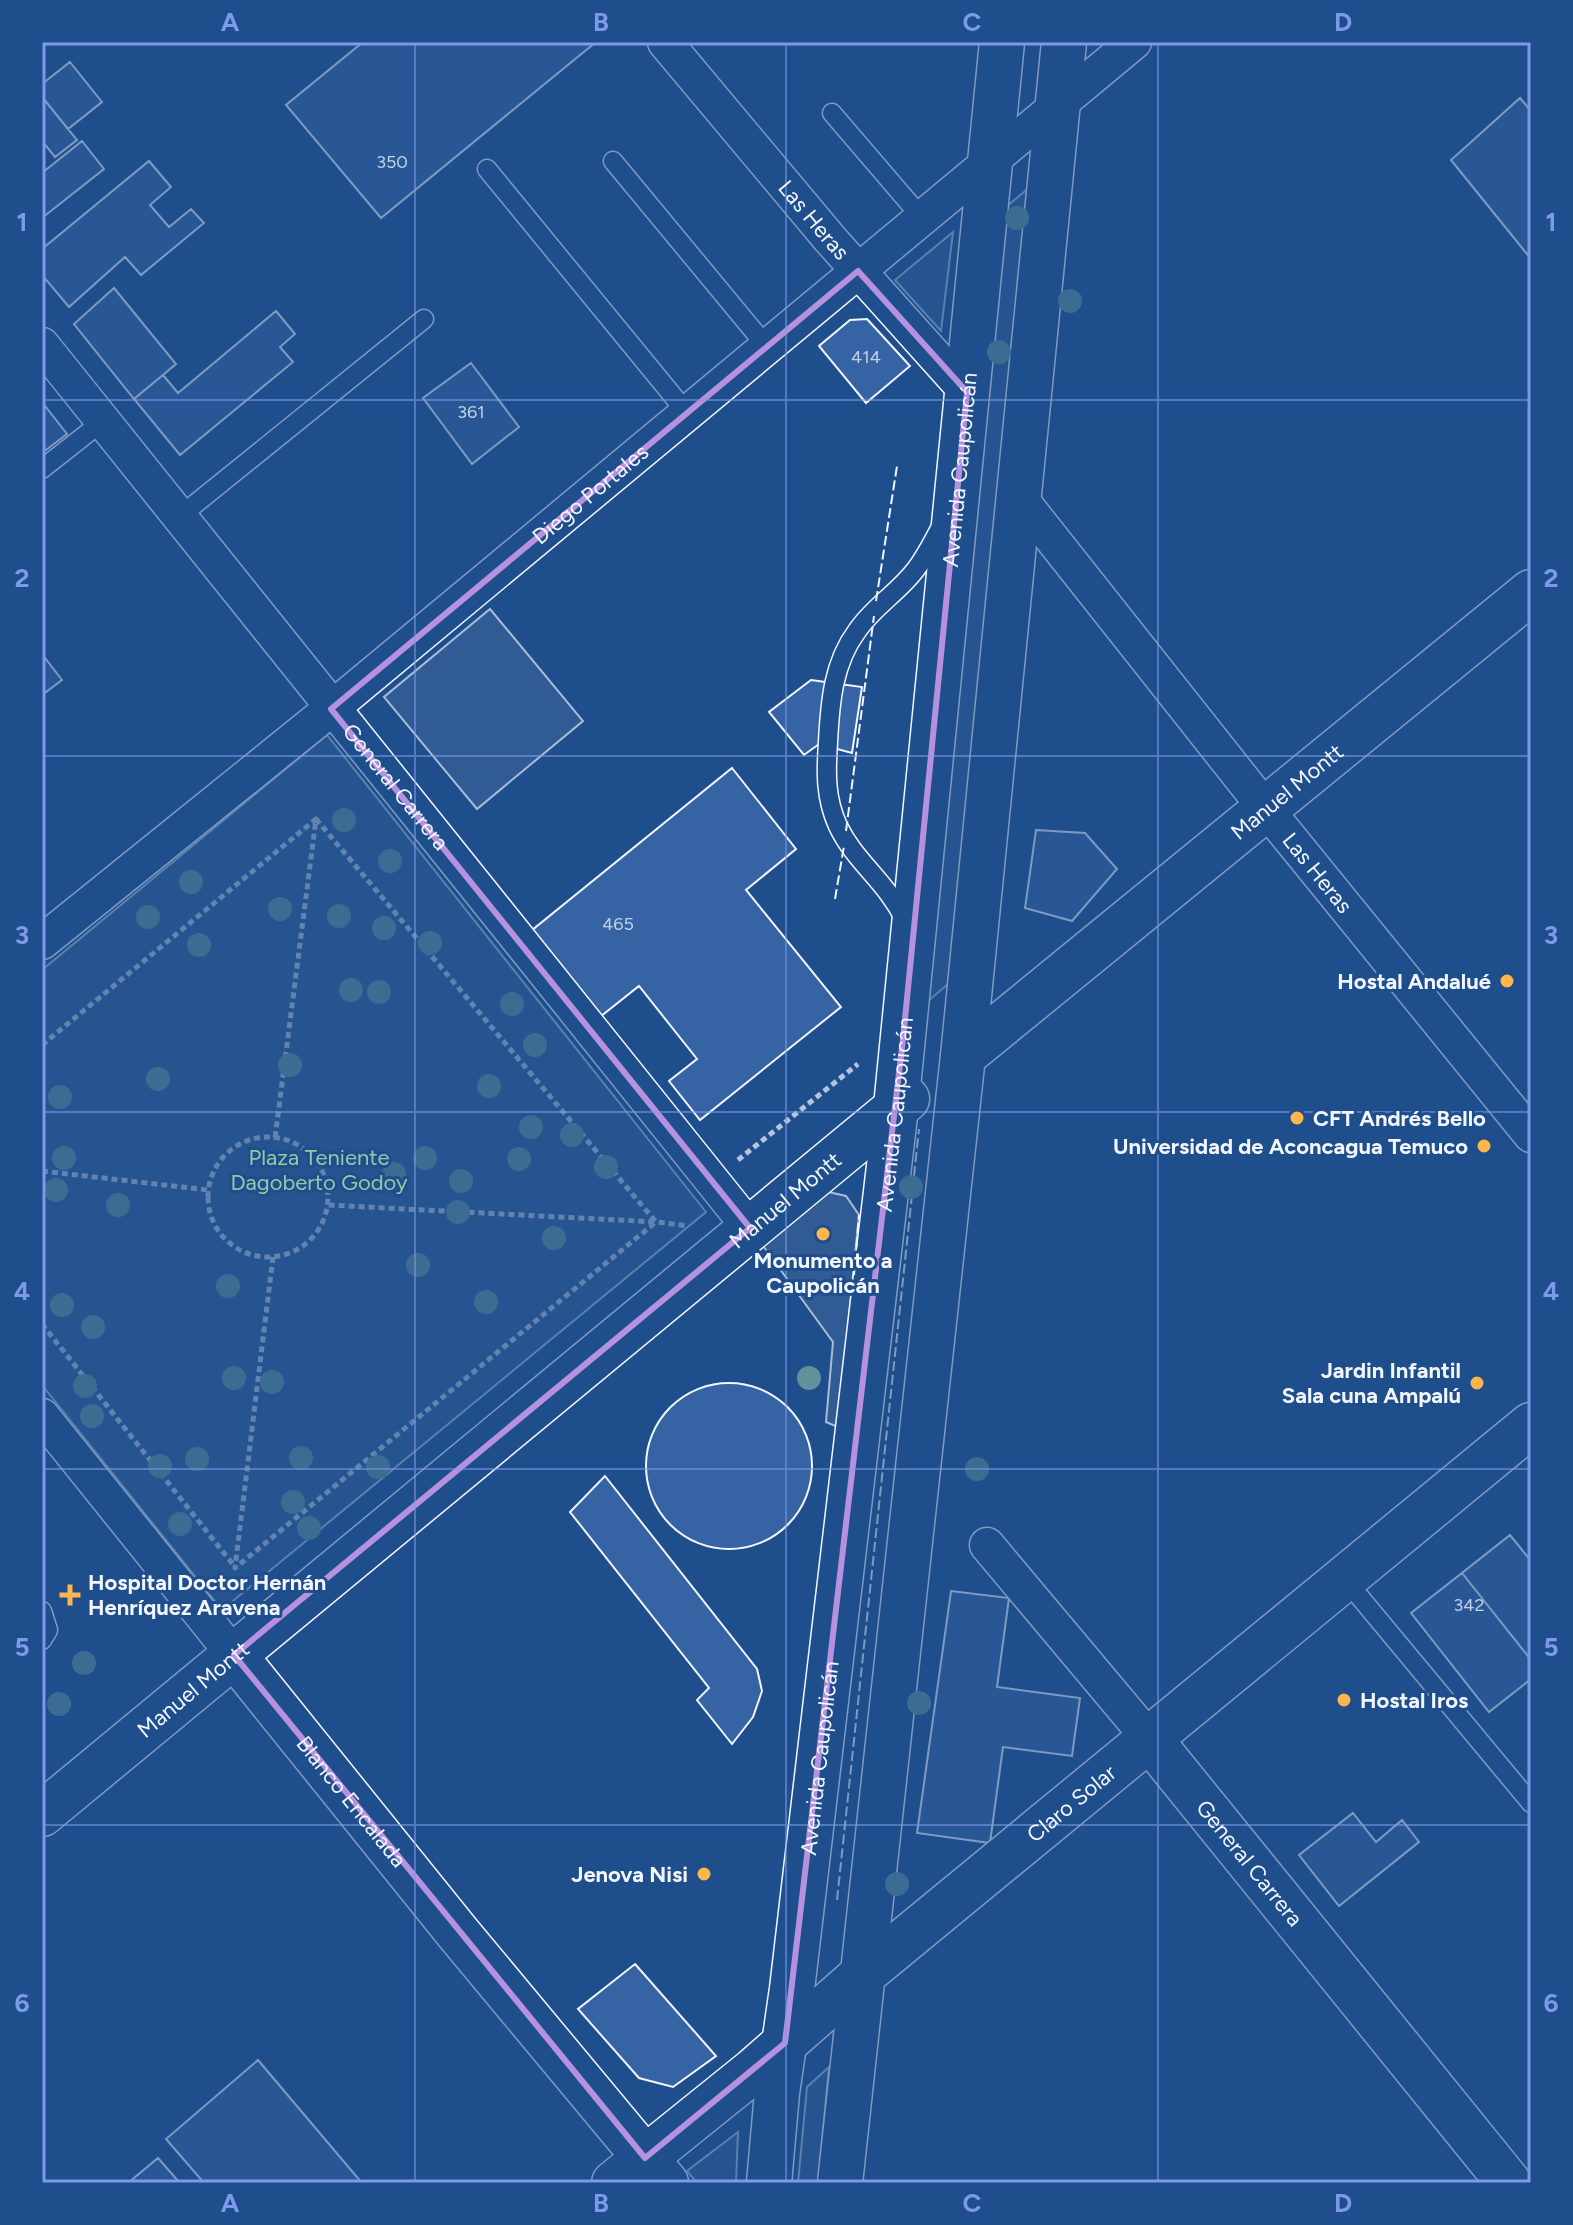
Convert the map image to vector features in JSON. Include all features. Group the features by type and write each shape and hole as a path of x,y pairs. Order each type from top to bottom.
{"main road":[{"name":"Avenida Caupolicán","path":"769,2183 896,1107 1002,42"},
{"path":"840,2183 963,1056 1064,42"},
{"name":"Manuel Montt","path":"42,1814 234,1655 740,1216 963,1056 1531,592"},
{"name":"Claro Solar","path":"642,2175 861,1976 1531,1425"},
{"name":"Blanco Encalada","path":"234,1655 642,2175"},
{"name":"General Carrera","path":"1148,1737 1509,2183"}],"street":[{"name":"Las Heras","path":"666,42 858,271 967,392"},
{"name":"Diego Portales","path":"42,942 331,709 1134,42"},
{"name":"General Carrera","path":"42,345 740,1216"},
{"name":"Las Heras","path":"1019,497 1266,809 1531,1135"},
{"name":"Blanco Encalada","path":"42,1416 234,1655"},
{"name":"General Carrera","path":"987,1545 1148,1737"}],"lane":[{"path":"832,113 922,218"},
{"path":"613,161 767,347"},
{"path":"487,169 687,413"},
{"path":"179,517 424,319"},
{"path":"42,469 103,421"},
{"path":"912,947 894,897 855,855 836,823 826,777 830,706 838,668 855,633 915,571 946,516 958,483"},
{"path":"1344,1578 1531,1803"},
{"path":"42,1611 48,1630 42,1640"}],"path":[{"path":"42,1045 316,819"},
{"path":"275,1138 316,819"},
{"path":"316,819 656,1222"},
{"path":"740,1216 741,1195 722,1173 858,1064 856,1075"},
{"path":"275,1138 297,1145 316,1160 326,1181 328,1205 320,1227 305,1244 273,1257 249,1255 221,1235 210,1214 208,1191 215,1168 231,1150 252,1139 275,1138"},
{"path":"42,1171 208,1191"},
{"path":"328,1205 656,1222"},
{"path":"235,1568 656,1222"},
{"path":"235,1568 273,1257"},
{"path":"42,1324 235,1568"}],"highlighted area":[{"path":"858,271 967,392 903,1039 785,2043 645,2158 234,1655 750,1228 331,709"}],"shaded area":[{"path":"1030,187 948,984 928,1001 1006,207"},
{"path":"953,232 941,331 895,280"},
{"path":"490,609 583,721 477,809 384,697"},
{"name":"Plaza Teniente Dagoberto Godoy","path":"327,735 706,1212 222,1610 42,1385 42,970"},
{"path":"824,1191 846,1196 859,1215 838,1427 826,1422 833,1342 761,1243"},
{"path":"829,2067 818,2183 798,2183 807,2087"},
{"path":"738,2132 736,2183 697,2183 687,2171"}],"building":[{"path":"363,42 596,42 381,218 286,105"},
{"path":"70,62 102,102 68,129 42,97 42,84"},
{"path":"43,98 77,140 55,157 42,141"},
{"path":"1520,98 1531,111 1531,259 1451,160"},
{"path":"82,141 104,169 42,218 42,173"},
{"path":"149,161 171,187 150,205 169,227 191,209 204,223 141,275 125,257 69,307 42,275 42,249"},
{"path":"114,288 176,364 134,399 74,324"},
{"path":"276,311 295,334 280,347 293,362 180,455 134,399 163,375 178,393"},
{"path":"867,319 910,366 866,403 819,346 850,320"},
{"path":"471,363 519,427 472,464 423,398"},
{"path":"42,402 67,434 42,453"},
{"path":"42,654 62,680 42,695"},
{"path":"811,680 862,687 852,753 819,744 804,755 769,712"},
{"path":"732,768 796,849 746,890 841,1007 700,1120 669,1081 697,1059 639,986 600,1017 531,931"},
{"path":"1036,830 1085,833 1117,869 1072,921 1025,908"},
{"path":"729,1383 761,1389 788,1407 806,1434 812,1466 806,1498 788,1525 761,1543 729,1549 697,1543 670,1525 652,1498 646,1466 652,1434 670,1407 697,1389"},
{"path":"605,1476 757,1669 762,1691 753,1717 732,1744 697,1700 709,1688 570,1512"},
{"path":"1510,1535 1531,1561 1531,1660 1462,1573"},
{"path":"1462,1573 1531,1660 1531,1679 1489,1712 1411,1613"},
{"path":"951,1591 1009,1598 997,1687 1080,1698 1072,1756 1003,1747 990,1843 917,1833"},
{"path":"1353,1813 1376,1842 1402,1820 1419,1842 1339,1906 1299,1855"},
{"path":"635,1964 716,2056 673,2087 639,2078 578,2009"},
{"path":"258,2060 362,2183 204,2183 166,2139"},
{"path":"158,2158 180,2183 128,2183"}],"fence":[{"path":"876,601 897,466"},
{"path":"846,831 874,616"},
{"path":"835,899 844,846"},
{"path":"837,1900 919,1129"},
{"path":"854,1275 859,1215"}],"place":[{"name":"Hostal Andalué","path":"1507,981"},
{"name":"CFT Andrés Bello","path":"1297,1118"},
{"name":"Universidad de Aconcagua Temuco","path":"1484,1146"},
{"name":"Monumento a Caupolicán","path":"823,1234"},
{"name":"Jardin Infantil Sala cuna Ampalú","path":"1477,1383"},
{"name":"Hospital Doctor Hernán Henríquez Aravena","path":"70,1595"},
{"name":"Hostal Iros","path":"1344,1700"},
{"name":"Jenova Nisi","path":"704,1874"}]}
